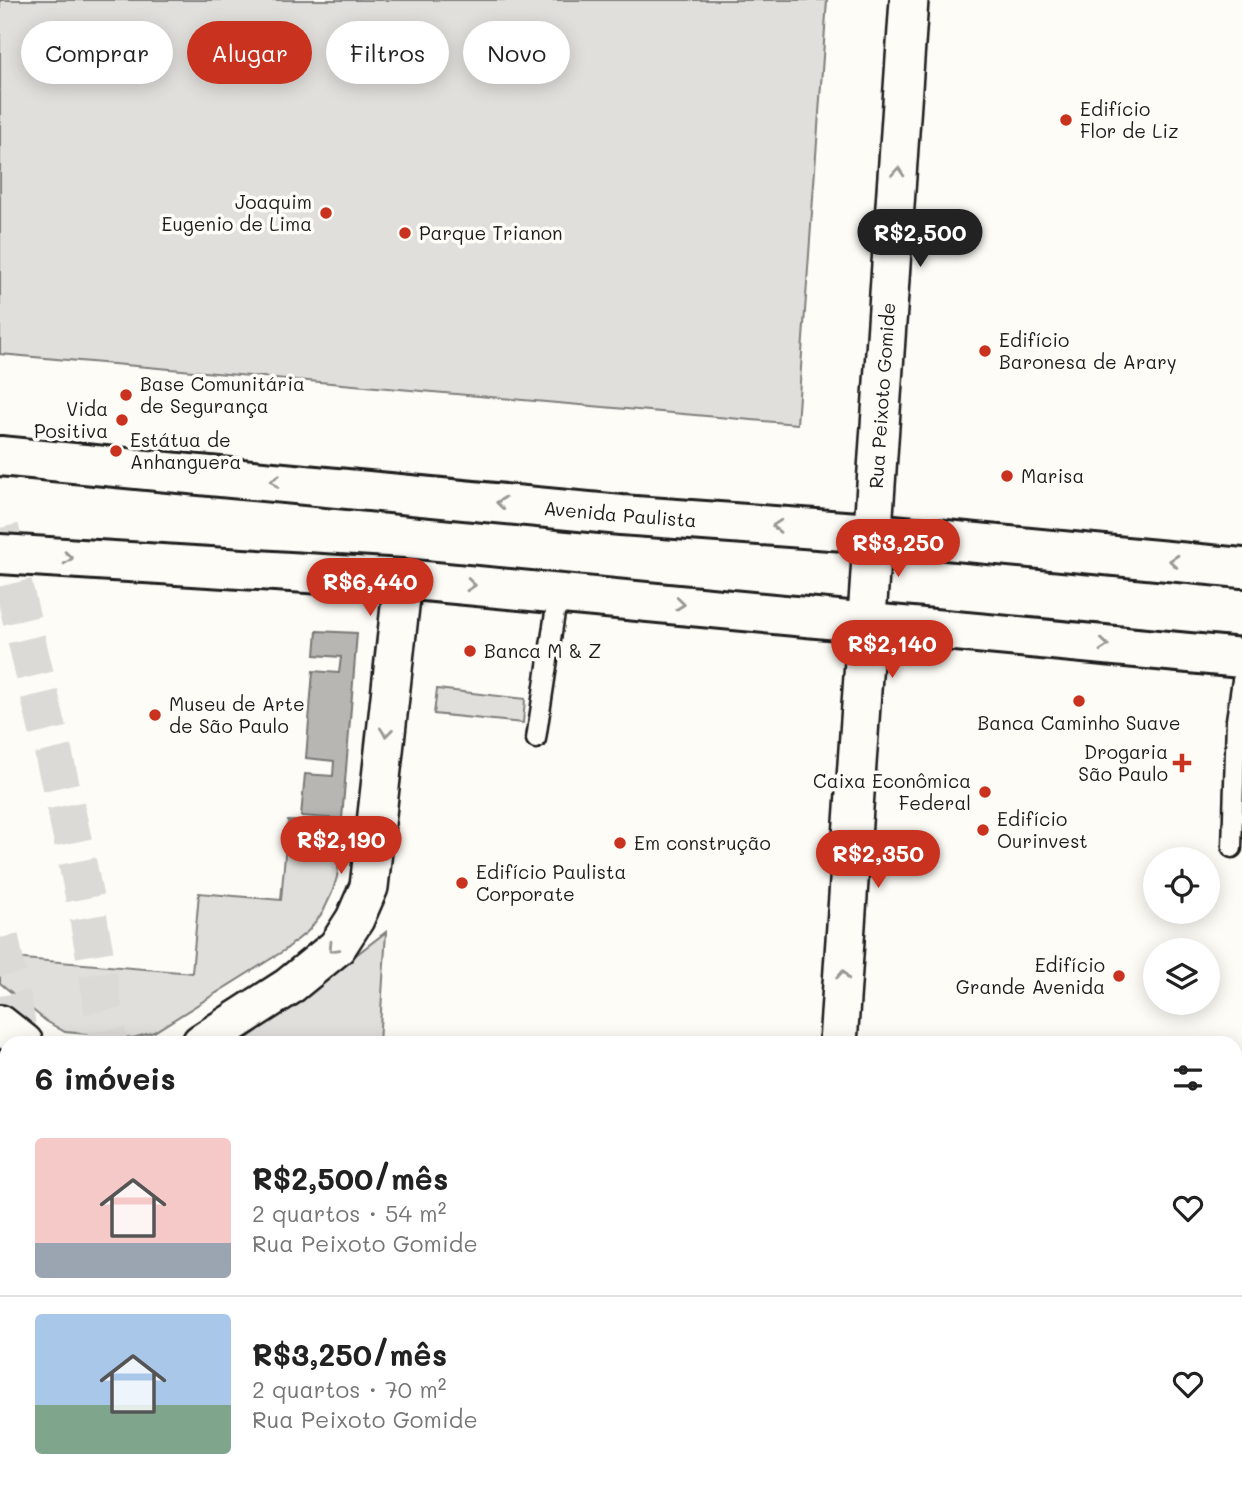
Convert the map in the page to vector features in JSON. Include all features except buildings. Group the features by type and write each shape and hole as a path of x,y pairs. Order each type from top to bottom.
{"main road":[{"name":"Avenida Paulista","path":"0,456 621,515 872,533 1242,568"},
{"path":"0,555 403,579 1242,658"}],"street":[{"name":"Rua Peixoto Gomide","path":"838,1036 909,0"},
{"path":"212,1036 288,987 337,947 355,919 369,887 403,579"},
{"path":"0,1024 15,1036"}],"lane":[{"path":"536,738 558,593"},
{"path":"1232,848 1236,720 1242,680"}],"shaded area":[{"name":"Parque Trianon","path":"0,0 827,0 797,424 0,354"},
{"path":"317,631 357,633 342,819 301,816 305,774 333,776 334,761 306,758 313,671 339,673 341,657 315,655"},
{"path":"437,689 525,699 523,723 434,714"},
{"path":"288,821 345,822 332,893 323,912 308,931 285,950 154,1032 140,1036 110,1036 65,1032 46,1021 0,983 0,957 192,973 199,893 281,900"},
{"path":"386,932 379,1036 250,1036"}],"tunnel":[{"path":"0,528 74,848 99,978 107,1036"},
{"path":"0,938 18,1036"}],"place":[{"name":"Edifício Flor de Liz","path":"1066,120"},
{"name":"Joaquim Eugenio de Lima","path":"326,213"},
{"name":"Parque Trianon","path":"405,233"},
{"name":"Edifício Baronesa de Arary","path":"985,351"},
{"name":"Base Comunitária de Segurança","path":"126,395"},
{"name":"Vida Positiva","path":"122,420"},
{"name":"Estátua de Anhanguera","path":"116,451"},
{"name":"Marisa","path":"1007,476"},
{"name":"Banca M & Z","path":"470,651"},
{"name":"Banca Caminho Suave","path":"1079,701"},
{"name":"Museu de Arte de São Paulo","path":"155,715"},
{"name":"Drogaria São Paulo","path":"1182,763"},
{"name":"Caixa Econômica Federal","path":"985,792"},
{"name":"Edifício Ourinvest","path":"983,830"},
{"name":"Em construção","path":"620,843"},
{"name":"Edifício Paulista Corporate","path":"462,883"},
{"name":"Edifício Grande Avenida","path":"1119,976"}]}
